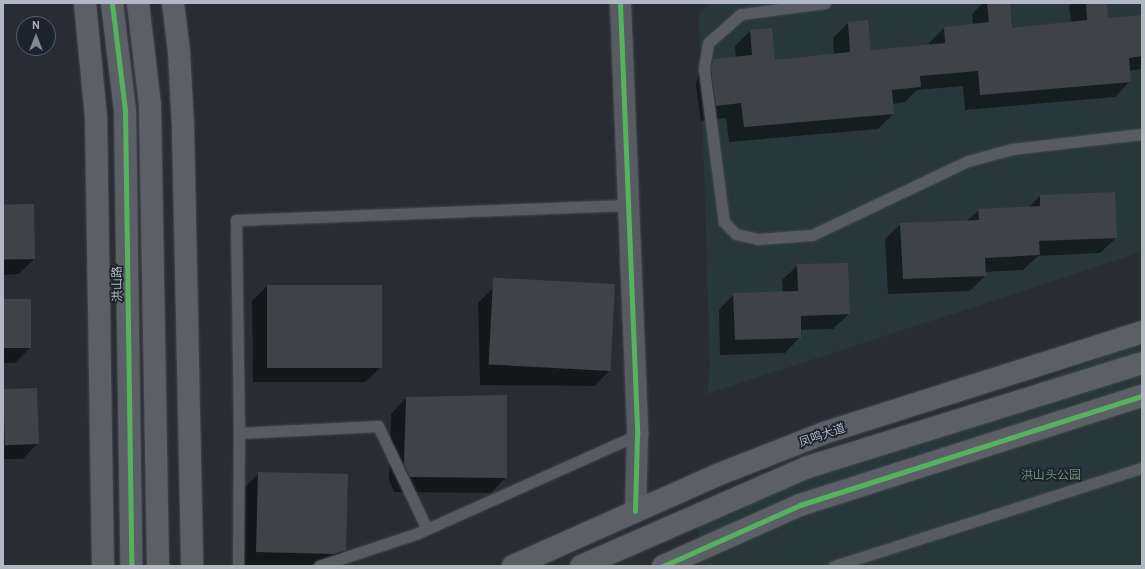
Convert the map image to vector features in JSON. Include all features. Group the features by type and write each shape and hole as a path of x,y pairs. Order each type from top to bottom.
{"street":[{"path":"85,3 96,118 104,566"},
{"name":"洪山路","path":"112,3 125,110 131,566"},
{"path":"138,3 150,105 158,566"},
{"path":"173,3 179,52 183,126 192,566"},
{"path":"620,3 637,435 635,511"},
{"name":"凤鸣大道","path":"513,566 717,474 824,433 1142,332"},
{"path":"581,566 808,467 1142,363"},
{"path":"663,566 800,505 1142,396"}],"lane":[{"path":"825,3 741,14 708,43 704,69 724,222 736,234 757,239 812,235 968,161 1012,149 1142,134"},
{"path":"238,566 239,433 236,220 628,205"},
{"path":"239,433 378,426 427,529"},
{"path":"319,566 427,529 637,435"},
{"path":"834,566 1142,468"}],"green space":[{"path":"710,3 1142,3 1142,252 707,394 710,366 699,14"},
{"name":"洪山头公园","path":"1142,341 1142,566 698,566 699,516"}],"building":[{"path":"987,3 1010,3 1012,28 1087,20 1086,3 1107,3 1108,18 1142,15 1142,56 1129,58 1131,82 980,95 978,71 920,76 921,87 892,90 894,114 744,127 741,103 716,106 711,69 713,59 752,55 750,30 772,28 775,60 850,52 848,22 868,20 871,50 945,43 944,27 989,22"},
{"path":"1115,192 1117,238 1039,241 1040,255 985,258 986,276 903,279 900,223 979,220 978,209 1040,206 1040,195"},
{"path":"34,204 35,259 4,260 3,205"},
{"path":"848,263 850,314 801,316 801,338 735,340 733,293 798,291 797,264"},
{"path":"493,278 615,284 610,371 489,364"},
{"path":"267,285 382,285 382,368 267,368"},
{"path":"3,299 31,299 31,348 3,348"},
{"path":"37,388 39,444 5,445 3,389"},
{"path":"507,395 507,478 410,477 404,464 406,397"},
{"path":"258,472 348,474 346,550 334,554 256,552"}],"cycle path":[{"path":"112,3 125,110 131,566"},
{"path":"620,3 637,435 635,511"},
{"path":"663,566 800,505 1142,396"}]}
